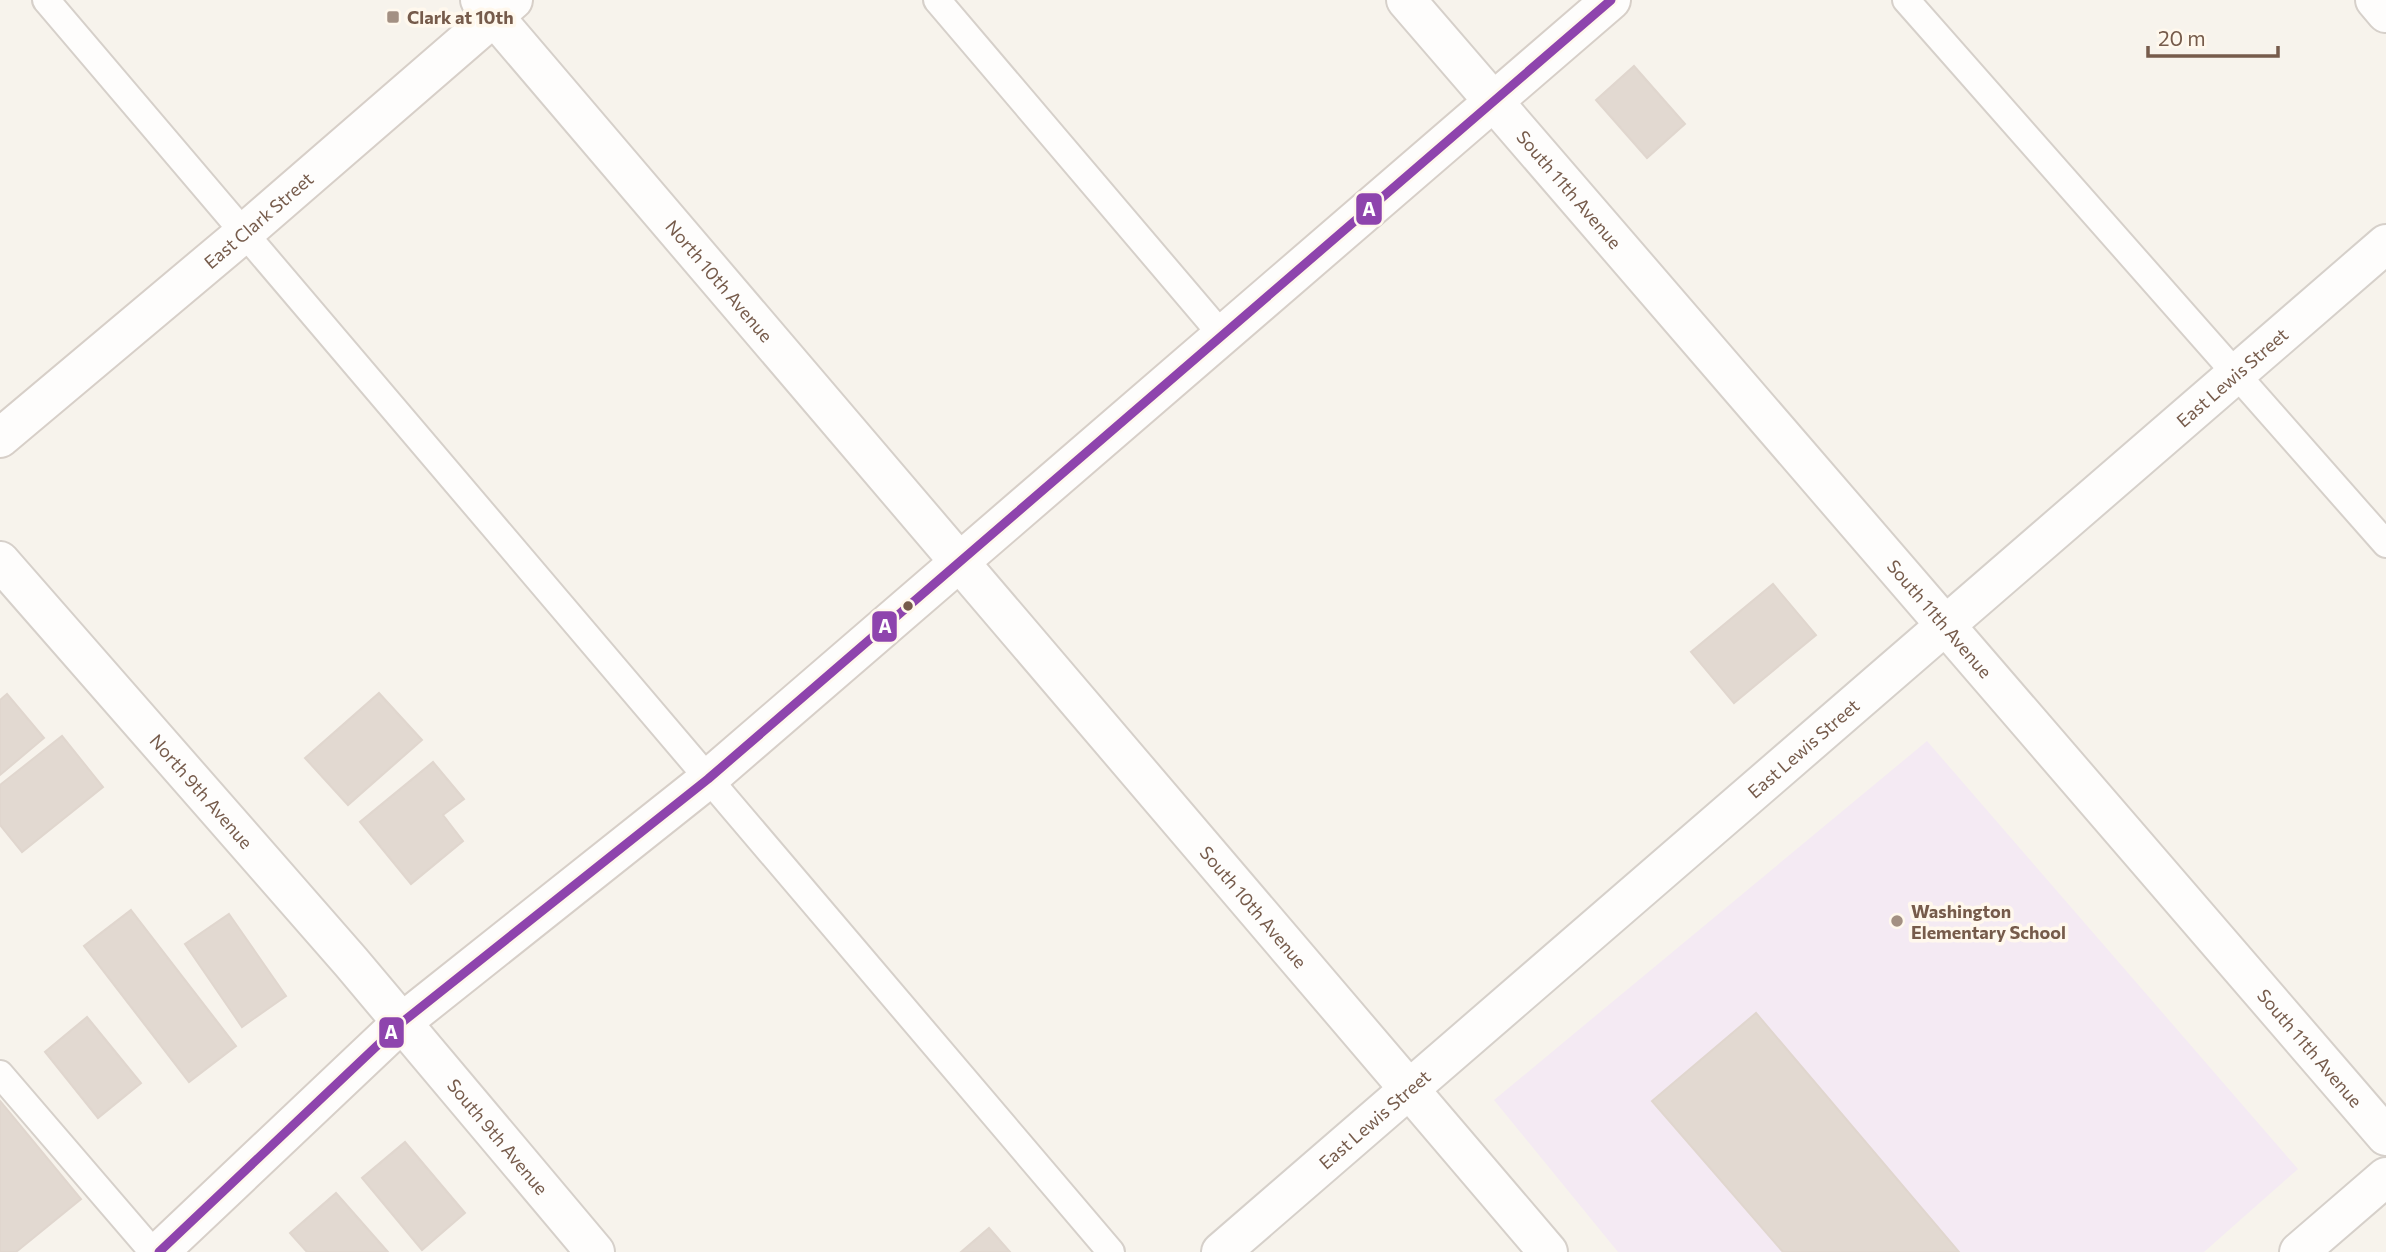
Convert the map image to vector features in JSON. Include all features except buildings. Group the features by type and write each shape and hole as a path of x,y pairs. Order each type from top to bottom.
{"street":[{"name":"South 11th Avenue","path":"1406,0 2386,1136"},
{"path":"159,1252 400,1024 708,779 1611,0"},
{"path":"2375,0 2386,13"},
{"name":"East Clark Street","path":"0,438 244,233 496,6"},
{"name":"North 10th Avenue","path":"496,6 960,561"},
{"name":"East Lewis Street","path":"1221,1252 2386,244"},
{"name":"North 9th Avenue","path":"0,561 351,962 400,1024"},
{"name":"South 10th Avenue","path":"960,561 1548,1252"},
{"name":"South 9th Avenue","path":"400,1024 594,1252"},
{"path":"2299,1252 2386,1177"}],"lane":[{"path":"46,0 1111,1252"},
{"path":"937,0 1222,335"},
{"path":"1906,0 2386,544"},
{"path":"0,1073 153,1252"}],"shaded area":[{"name":"Washington Elementary School","path":"1927,741 2298,1169 2204,1252 1618,1252 1494,1100"}],"transit line":[{"name":"A","path":"159,1252 400,1024 708,779 1611,0"}],"place":[{"name":"Clark at 10th","path":"393,17"},
{"name":"Washington Elementary School","path":"1897,921"}]}
